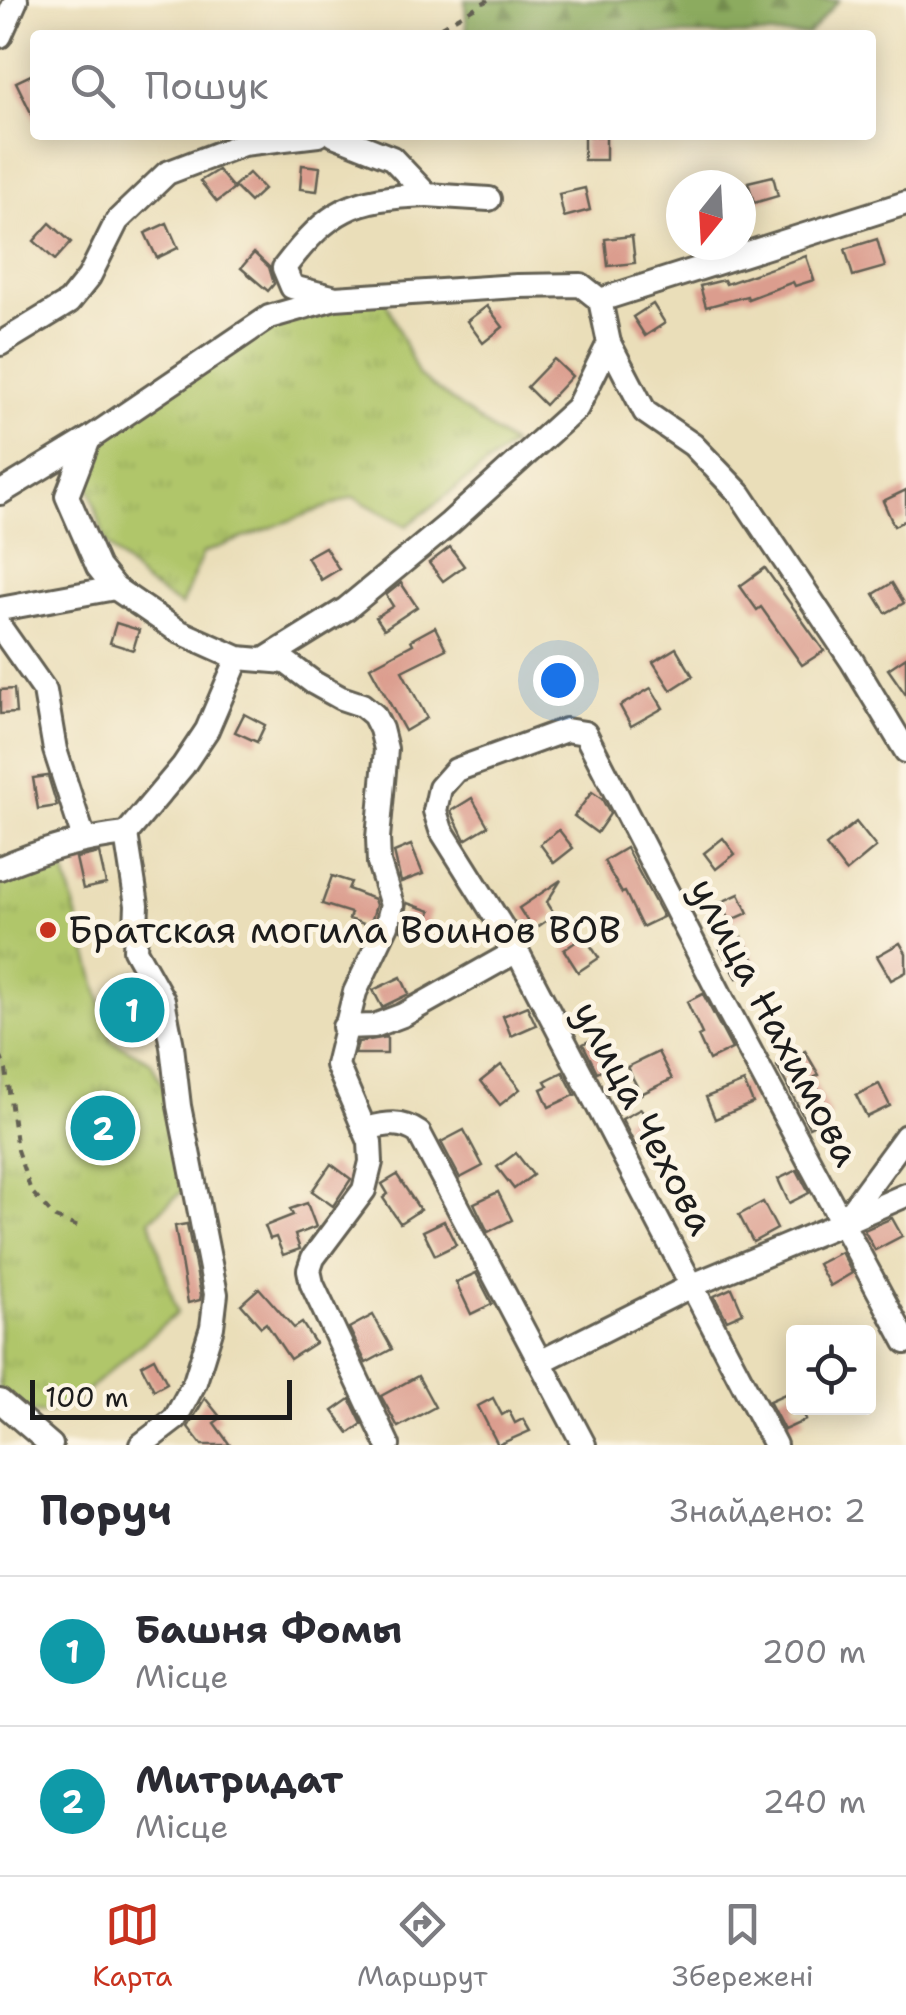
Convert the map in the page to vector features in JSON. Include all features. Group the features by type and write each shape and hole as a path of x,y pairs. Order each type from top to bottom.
{"street":[{"path":"0,36 16,0"},
{"path":"0,344 68,302 89,277 118,222 167,173 243,144 276,140"},
{"path":"347,140 392,158 427,195"},
{"path":"335,298 292,287 284,268 307,239 344,209 378,197 489,198"},
{"path":"600,300 906,203"},
{"path":"0,493 90,438 269,317 335,298 580,285 600,300 610,344 645,412 693,445 740,494 852,661 906,751"},
{"path":"267,658 346,609 450,523 577,408 610,344"},
{"path":"90,438 67,496 98,567 114,588 178,631 238,658 286,662 314,683 362,705 374,715 386,749 378,838 379,863 392,905 388,925 355,992 338,1065 370,1142 372,1162 364,1190 313,1258 309,1270 312,1284 388,1445"},
{"path":"0,608 114,588"},
{"path":"0,626 45,691 54,750 84,839"},
{"path":"0,868 84,839 126,834 183,766 207,730 238,658"},
{"name":"улица Нахимова","path":"441,830 436,811 440,788 456,770 566,730 585,734 906,1342"},
{"name":"улица Чехова","path":"441,830 517,951 775,1445"},
{"path":"126,834 137,905 135,950 163,1000 179,1106 216,1294 212,1327 196,1382 175,1419 141,1445"},
{"path":"344,1027 374,1026 403,1015 517,951"},
{"path":"364,1129 406,1124 420,1133 584,1445"},
{"path":"842,1223 906,1136"},
{"path":"540,1362 693,1285 906,1195"},
{"path":"0,1401 51,1445"}],"path":[{"path":"436,30 488,0"},
{"path":"0,1055 6,1070 17,1150 30,1192 55,1218 84,1229"}],"green space":[{"path":"465,0 839,0 812,30 467,30"},
{"path":"383,295 419,376 512,445 407,526 353,497 203,553 181,606 145,583 106,544 88,482 102,436 279,319"},
{"path":"59,851 112,1041 151,1062 174,1110 189,1185 150,1220 177,1313 75,1401 53,1412 36,1413 0,1395 0,871"}],"building":[{"path":"30,75 30,111 16,82"},
{"path":"584,140 606,140 606,160 584,160"},
{"path":"302,165 320,167 317,191 300,189"},
{"path":"218,170 234,189 217,202 200,181"},
{"path":"249,173 264,189 250,202 234,186"},
{"path":"773,176 778,196 756,202 756,180"},
{"path":"585,188 590,210 564,217 559,194"},
{"path":"50,223 71,242 55,260 34,241"},
{"path":"167,223 178,248 157,258 145,233"},
{"path":"632,236 635,263 608,266 605,239"},
{"path":"877,239 885,267 853,276 845,249"},
{"path":"254,253 269,267 274,284 268,291 241,268"},
{"path":"806,256 814,280 795,286 793,282 748,299 747,296 706,307 700,286 724,280 726,284"},
{"path":"653,304 665,323 645,336 633,317"},
{"path":"487,306 503,327 483,343 467,321"},
{"path":"554,359 572,376 545,405 527,387"},
{"path":"906,490 906,520 894,526 883,501"},
{"path":"325,547 339,569 321,580 307,557"},
{"path":"450,547 464,566 443,581 429,563"},
{"path":"765,568 824,651 802,665 761,607 757,610 740,586"},
{"path":"401,583 417,607 384,629 376,617 393,606 386,595"},
{"path":"892,583 904,603 886,613 874,594"},
{"path":"116,623 139,630 133,650 110,643"},
{"path":"435,627 446,649 402,671 427,718 405,731 370,667"},
{"path":"676,648 693,676 671,690 653,662"},
{"path":"906,657 906,695 888,669"},
{"path":"651,688 663,708 631,726 620,706"},
{"path":"14,689 16,713 0,714 0,690"},
{"path":"244,714 265,725 257,742 235,732"},
{"path":"48,776 57,806 38,809 33,778"},
{"path":"592,792 602,799 610,814 597,833 574,816"},
{"path":"472,798 488,826 465,840 451,811"},
{"path":"856,822 876,847 846,872 826,846"},
{"path":"559,830 573,848 554,863 540,844"},
{"path":"723,838 735,854 716,869 704,853"},
{"path":"411,845 423,874 401,882 394,852"},
{"path":"626,848 663,917 642,927 604,861"},
{"path":"99,853 106,884 83,889 76,858"},
{"path":"332,876 351,882 348,889 374,899 370,926 349,919 351,913 322,904"},
{"path":"561,880 547,902 555,915 533,930 519,908"},
{"path":"739,894 748,913 730,921 721,902"},
{"path":"407,903 431,911 422,937 401,930"},
{"path":"584,936 599,958 578,972 564,950"},
{"path":"742,937 758,966 737,978 720,949"},
{"path":"900,943 906,953 906,972 891,980 877,956"},
{"path":"401,977 409,994 382,1007 373,990"},
{"path":"703,994 732,1049 709,1060 687,1002"},
{"path":"527,1006 536,1025 511,1036 503,1016"},
{"path":"387,1037 387,1054 355,1054 358,1042"},
{"path":"591,1040 605,1068 597,1072 583,1044"},
{"path":"805,1051 819,1075 813,1078 831,1116 809,1127 777,1066"},
{"path":"658,1052 672,1079 641,1094 627,1067"},
{"path":"501,1065 520,1089 500,1105 481,1081"},
{"path":"563,1072 575,1095 549,1107 541,1089 548,1086 545,1081"},
{"path":"744,1082 753,1103 715,1119 706,1097"},
{"path":"879,1084 890,1106 867,1117 856,1095"},
{"path":"641,1109 654,1135 635,1145 622,1119"},
{"path":"464,1130 483,1166 460,1178 441,1142"},
{"path":"516,1153 533,1175 514,1189 497,1167"},
{"path":"331,1164 351,1179 333,1206 312,1191"},
{"path":"797,1170 809,1193 789,1203 778,1179"},
{"path":"397,1175 420,1210 400,1223 383,1198 388,1194 382,1184"},
{"path":"498,1192 512,1220 488,1232 474,1203"},
{"path":"763,1202 777,1229 753,1242 739,1215"},
{"path":"307,1203 316,1227 295,1235 300,1249 283,1255 276,1237 270,1239 265,1226 293,1215 290,1209"},
{"path":"892,1218 902,1236 875,1250 864,1230"},
{"path":"444,1221 456,1245 435,1255 423,1231"},
{"path":"187,1224 201,1295 200,1300 188,1303 175,1226"},
{"path":"841,1252 852,1273 830,1286 818,1264"},
{"path":"476,1273 492,1304 471,1314 456,1282"},
{"path":"259,1288 294,1328 302,1323 315,1343 290,1359 266,1323 261,1327 241,1304"},
{"path":"732,1288 743,1313 727,1320 714,1296"},
{"path":"373,1315 392,1349 366,1363 349,1328"},
{"path":"154,1358 167,1383 154,1390 141,1365"},
{"path":"418,1376 435,1407 398,1427 381,1396"},
{"path":"786,1394 786,1415 804,1415 806,1420 784,1430 769,1401"},
{"path":"205,1398 221,1418 214,1423 230,1445 202,1445 188,1427"},
{"path":"493,1398 502,1415 509,1411 515,1423 523,1419 530,1431 498,1445 478,1406"},
{"path":"350,1399 362,1424 349,1433 333,1411"}],"place":[{"name":"Братская могила Воинов ВОВ","path":"48,930"},
{"name":"Башня Фомы","path":"132,1010"},
{"name":"Митридат","path":"103,1128"}]}
